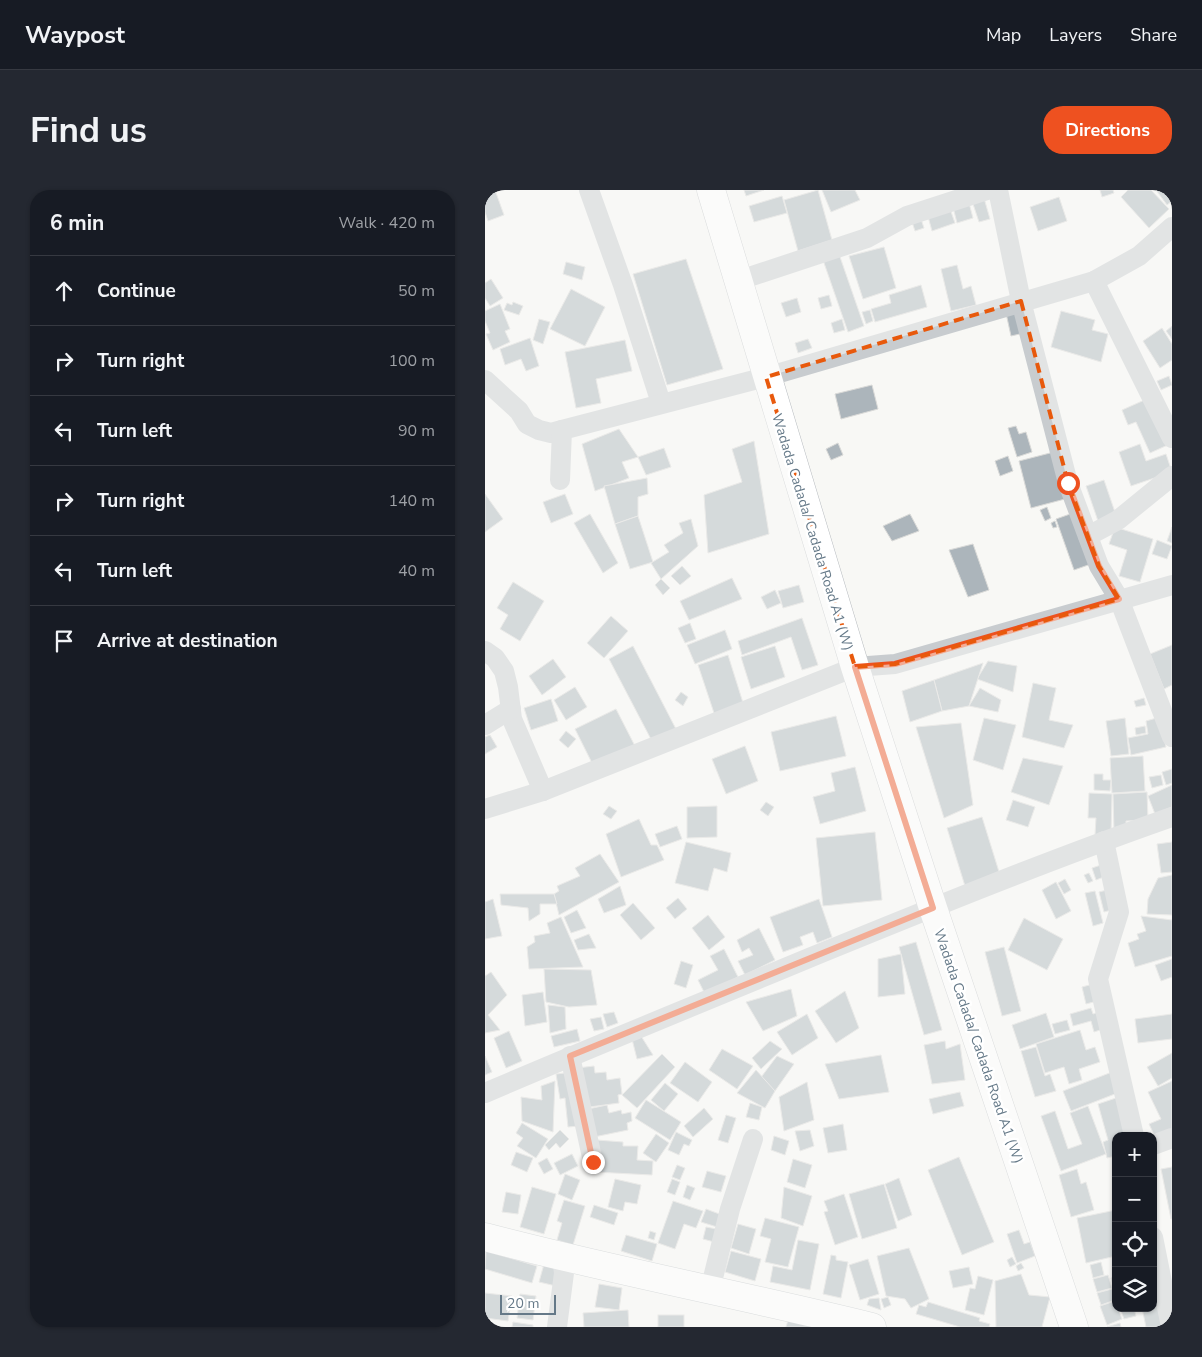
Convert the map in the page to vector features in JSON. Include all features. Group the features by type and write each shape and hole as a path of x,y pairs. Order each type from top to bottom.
{"main road":[{"name":"Wadada Cadada/ Cadada Road A1 (W)","path":"711,190 855,667 933,908 1074,1327"},
{"path":"485,1237 562,1257 872,1327"}],"street":[{"path":"589,190 623,285 661,403"},
{"path":"737,281 867,238 907,216 987,190"},
{"path":"998,190 1021,301 1068,483 1099,566 1119,599 1172,737"},
{"path":"485,380 519,411 527,424 539,430 551,432 562,430 766,377 1094,281 1139,256 1172,226"},
{"path":"1094,281 1172,438"},
{"path":"560,480 562,430"},
{"path":"1088,536 1118,520 1172,476"},
{"path":"485,810 543,791 855,667 895,664 1172,585"},
{"path":"485,651 495,658 504,671 511,718 543,791"},
{"path":"485,725 511,709"},
{"path":"485,1093 570,1056 933,908 1104,841 1172,818"},
{"path":"1104,841 1119,912 1098,979 1133,1132"},
{"path":"570,1056 593,1162"},
{"path":"1157,1144 1172,1138"},
{"path":"710,1290 730,1209 753,1139"},
{"path":"1160,1244 1171,1327"},
{"path":"557,1327 564,1273 562,1257"}],"highlighted area":[{"path":"1021,301 1068,483 1099,566 1119,599 895,664 855,667 766,377"}],"building":[{"path":"485,190 495,190 504,215 488,221 485,212"},
{"path":"744,190 764,190 746,196"},
{"path":"818,190 832,240 798,251 784,200"},
{"path":"822,190 855,190 860,200 831,212"},
{"path":"1100,190 1113,190 1114,193 1102,197"},
{"path":"1128,190 1151,190 1169,209 1149,228 1121,197"},
{"path":"1156,190 1172,190 1172,201 1167,205"},
{"path":"782,196 787,213 754,222 749,206"},
{"path":"1059,197 1067,221 1038,231 1030,207"},
{"path":"984,198 990,219 979,222 972,201"},
{"path":"969,203 973,218 957,223 953,207"},
{"path":"949,206 955,223 932,231 927,213"},
{"path":"920,216 924,228 915,231 911,219"},
{"path":"884,247 896,288 863,299 849,256"},
{"path":"839,254 864,326 848,332 823,260"},
{"path":"686,259 723,369 667,385 633,274"},
{"path":"566,262 585,267 582,280 563,274"},
{"path":"957,265 963,289 971,286 976,305 951,311 941,269"},
{"path":"491,279 503,298 490,306 485,298 485,283"},
{"path":"921,285 927,307 875,322 871,309 891,303 889,295"},
{"path":"571,289 605,307 585,346 550,329"},
{"path":"829,295 832,306 821,309 818,298"},
{"path":"797,298 801,312 786,317 781,303"},
{"path":"513,302 523,306 519,315 504,310 507,303 512,305"},
{"path":"500,304 510,329 505,331 510,342 493,350 486,334 490,333 485,321 485,311"},
{"path":"870,310 873,321 866,324 862,312"},
{"path":"1019,310 1024,333 1011,336 1006,313"},
{"path":"1061,311 1095,320 1092,330 1108,334 1101,362 1051,347"},
{"path":"539,319 550,322 543,344 533,340"},
{"path":"842,319 845,330 834,333 831,323"},
{"path":"1172,326 1172,339 1166,331"},
{"path":"1162,328 1172,344 1172,360 1160,368 1143,341"},
{"path":"530,338 539,366 526,371 521,359 505,365 500,349"},
{"path":"808,339 812,348 798,353 795,343"},
{"path":"625,340 632,371 596,379 601,403 576,408 565,352"},
{"path":"1169,376 1172,385 1161,390 1157,381"},
{"path":"872,385 878,409 841,419 835,394"},
{"path":"1149,398 1170,444 1150,453 1136,422 1128,425 1122,410"},
{"path":"1016,426 1019,434 1026,432 1032,452 1017,457 1008,428"},
{"path":"619,429 638,457 622,462 629,478 595,491 582,444"},
{"path":"754,441 769,534 708,553 704,495 742,482 732,449"},
{"path":"838,443 843,455 831,460 826,449"},
{"path":"1140,444 1146,461 1166,454 1172,472 1131,486 1119,452"},
{"path":"664,448 671,467 646,475 638,457"},
{"path":"1054,452 1065,499 1031,508 1019,461"},
{"path":"1008,456 1013,471 1000,476 995,461"},
{"path":"647,478 648,494 638,497 638,516 615,524 604,486"},
{"path":"1104,480 1117,518 1099,524 1086,486"},
{"path":"485,494 503,519 485,532"},
{"path":"565,494 573,514 551,523 543,502"},
{"path":"1047,507 1051,518 1045,521 1040,510"},
{"path":"1073,513 1091,564 1074,570 1056,519"},
{"path":"590,514 618,563 603,573 574,523"},
{"path":"910,514 919,531 892,541 883,526"},
{"path":"638,516 653,562 630,569 615,524"},
{"path":"691,519 698,546 661,579 651,563 669,552 664,545 683,533 679,523"},
{"path":"1055,521 1057,527 1053,528 1051,523"},
{"path":"1115,527 1153,539 1140,582 1119,576 1127,550 1109,544"},
{"path":"1172,527 1172,543 1167,541"},
{"path":"1157,540 1172,546 1167,559 1152,554"},
{"path":"973,544 989,590 968,597 949,550"},
{"path":"682,566 691,576 680,585 671,576"},
{"path":"732,578 742,599 689,620 680,601"},
{"path":"661,579 670,588 663,595 655,585"},
{"path":"513,582 544,601 520,641 500,629 508,615 497,608"},
{"path":"799,585 804,602 783,608 778,591"},
{"path":"775,590 781,603 767,609 761,597"},
{"path":"611,616 628,631 604,658 587,643"},
{"path":"802,618 818,665 802,670 791,637 742,655 738,641"},
{"path":"690,623 696,639 685,643 678,628"},
{"path":"725,630 732,649 695,664 687,645"},
{"path":"1172,645 1172,685 1164,689 1150,654"},
{"path":"633,646 677,731 653,743 609,659"},
{"path":"775,646 785,677 751,689 741,657"},
{"path":"728,655 744,706 715,716 698,665"},
{"path":"553,659 566,677 542,695 529,676"},
{"path":"988,661 1017,666 1013,692 977,679"},
{"path":"983,663 969,706 942,711 934,680"},
{"path":"934,680 942,711 910,722 902,691"},
{"path":"1033,683 1056,688 1049,720 1073,725 1064,748 1022,737"},
{"path":"575,687 587,707 566,720 554,700"},
{"path":"980,688 1001,700 998,712 969,706"},
{"path":"681,692 688,697 683,706 675,700"},
{"path":"1144,698 1146,705 1136,707 1134,701"},
{"path":"551,699 558,721 531,730 524,708"},
{"path":"616,709 636,748 595,769 575,729"},
{"path":"836,716 846,756 780,771 771,732"},
{"path":"1160,717 1166,747 1131,755 1128,738 1148,734 1146,721"},
{"path":"984,718 1016,725 1003,770 973,760"},
{"path":"1125,718 1129,754 1111,756 1106,721"},
{"path":"961,723 973,805 944,818 916,727"},
{"path":"1145,726 1146,733 1136,735 1135,728"},
{"path":"566,731 576,739 568,748 559,740"},
{"path":"490,735 497,747 485,754 485,737"},
{"path":"745,746 758,781 726,794 712,759"},
{"path":"1143,756 1145,791 1112,793 1110,758"},
{"path":"1023,758 1063,766 1049,805 1011,792"},
{"path":"855,767 866,811 820,824 813,797 835,791 831,773"},
{"path":"1172,769 1172,783 1166,785 1162,772"},
{"path":"1094,774 1103,774 1103,780 1111,780 1110,791 1094,790"},
{"path":"1161,775 1163,785 1152,788 1149,777"},
{"path":"1172,785 1172,807 1155,814 1148,796"},
{"path":"1147,792 1148,820 1126,821 1126,830 1114,831 1113,794"},
{"path":"1089,793 1112,794 1111,835 1095,835 1096,818 1088,818"},
{"path":"1013,800 1035,807 1028,827 1006,820"},
{"path":"766,802 774,807 768,816 760,810"},
{"path":"609,806 617,811 611,819 603,814"},
{"path":"717,806 717,837 687,838 687,807"},
{"path":"982,817 1000,875 965,886 947,828"},
{"path":"639,819 651,845 657,845 664,860 621,877 606,834"},
{"path":"677,826 682,839 660,847 655,834"},
{"path":"875,832 882,900 823,906 816,838"},
{"path":"686,842 731,853 727,872 714,868 708,891 675,883"},
{"path":"1172,842 1172,872 1161,873 1157,844"},
{"path":"600,854 619,882 559,915 554,894 559,891 557,886 580,876 575,868"},
{"path":"1101,865 1106,876 1096,880 1092,868"},
{"path":"1089,873 1093,881 1088,883 1084,875"},
{"path":"1172,875 1172,915 1147,914 1148,899 1158,878"},
{"path":"1065,879 1071,890 1064,894 1058,883"},
{"path":"1056,882 1071,911 1056,919 1042,890"},
{"path":"620,886 626,905 604,913 598,899"},
{"path":"1111,889 1115,909 1104,912 1099,892"},
{"path":"1095,891 1103,923 1093,926 1085,893"},
{"path":"500,894 554,894 557,904 540,904 540,914 529,921 528,908 501,905"},
{"path":"678,898 687,909 675,919 666,908"},
{"path":"493,899 502,936 485,939 485,902"},
{"path":"819,899 832,937 817,943 813,932 800,937 803,945 783,952 770,917"},
{"path":"633,903 655,928 641,940 620,915"},
{"path":"577,910 586,928 571,933 564,917"},
{"path":"708,915 725,937 709,950 692,928"},
{"path":"1141,916 1172,920 1172,956 1135,967 1128,943 1139,939 1137,934 1146,931"},
{"path":"561,917 583,967 529,969 527,947 535,942 534,936 550,933 547,923"},
{"path":"1024,918 1063,939 1047,970 1008,950"},
{"path":"759,928 775,960 745,975 738,961 753,955 749,948 742,952 737,940"},
{"path":"589,934 596,948 578,950 574,940"},
{"path":"916,942 942,1030 924,1035 899,947"},
{"path":"1004,947 1021,1011 1002,1016 985,952"},
{"path":"724,949 738,977 705,994 698,980 718,970 710,956"},
{"path":"901,954 905,994 878,997 878,959"},
{"path":"1172,959 1172,977 1161,981 1155,965"},
{"path":"681,961 693,965 686,988 674,984"},
{"path":"544,969 591,970 597,1005 569,1007 546,1002"},
{"path":"491,972 507,995 488,1015 500,1030 485,1033 485,976"},
{"path":"1093,984 1097,1001 1086,1004 1082,987"},
{"path":"791,989 797,1016 763,1031 746,1002"},
{"path":"845,991 859,1028 836,1043 815,1011"},
{"path":"543,992 547,1022 525,1026 522,995"},
{"path":"548,1005 565,1007 566,1029 550,1033"},
{"path":"1091,1008 1093,1014 1101,1011 1106,1028 1094,1032 1091,1021 1073,1026 1070,1014"},
{"path":"614,1012 618,1023 607,1027 603,1014"},
{"path":"1046,1013 1054,1037 1020,1049 1012,1025"},
{"path":"807,1014 818,1038 792,1055 777,1032"},
{"path":"1172,1014 1172,1039 1138,1043 1135,1019"},
{"path":"601,1017 604,1029 594,1031 590,1019"},
{"path":"1067,1020 1070,1030 1055,1034 1052,1024"},
{"path":"577,1029 580,1041 554,1047 551,1036"},
{"path":"1080,1030 1086,1050 1095,1047 1100,1062 1079,1069 1082,1080 1069,1084 1064,1067 1045,1073 1036,1044"},
{"path":"509,1031 522,1061 506,1068 494,1038"},
{"path":"641,1036 653,1055 637,1059 632,1039"},
{"path":"770,1041 782,1049 761,1069 752,1058"},
{"path":"945,1041 946,1049 960,1044 965,1080 932,1084 924,1045"},
{"path":"1036,1047 1045,1076 1050,1074 1056,1091 1035,1097 1021,1051"},
{"path":"722,1049 753,1066 737,1089 709,1070"},
{"path":"1172,1053 1172,1078 1158,1086 1147,1067"},
{"path":"662,1054 675,1067 637,1108 622,1095"},
{"path":"881,1055 889,1092 839,1099 825,1064"},
{"path":"485,1056 492,1072 485,1075"},
{"path":"777,1056 794,1064 775,1091 759,1080"},
{"path":"685,1062 712,1082 698,1102 670,1083"},
{"path":"594,1066 595,1073 606,1072 607,1080 620,1078 622,1094 618,1095 619,1103 582,1108 577,1068"},
{"path":"756,1070 775,1091 765,1108 737,1093"},
{"path":"573,1072 579,1126 568,1127 565,1098 560,1099 556,1074"},
{"path":"1112,1072 1120,1092 1071,1111 1063,1091"},
{"path":"555,1081 553,1132 522,1121 521,1097 542,1100 541,1086"},
{"path":"1172,1081 1172,1135 1157,1141 1157,1132 1153,1132 1149,1124 1161,1119 1148,1092"},
{"path":"807,1082 814,1120 784,1131 779,1097"},
{"path":"665,1083 678,1094 664,1111 651,1100"},
{"path":"960,1092 964,1106 933,1114 929,1099"},
{"path":"1119,1097 1129,1132 1112,1132 1112,1157 1107,1158 1103,1142 1108,1140 1098,1104"},
{"path":"646,1100 681,1122 670,1140 635,1118"},
{"path":"750,1103 762,1107 759,1120 746,1117"},
{"path":"607,1105 609,1113 621,1110 622,1114 631,1112 632,1121 627,1123 628,1130 589,1138 583,1110"},
{"path":"1088,1106 1106,1154 1061,1171 1041,1116 1055,1111 1068,1149 1082,1144 1070,1113"},
{"path":"704,1108 713,1119 693,1137 684,1126"},
{"path":"726,1115 736,1118 728,1143 718,1140"},
{"path":"522,1123 548,1139 536,1158 517,1146 523,1138 516,1133"},
{"path":"843,1124 847,1150 828,1153 823,1128"},
{"path":"560,1130 569,1139 560,1148 556,1143 549,1150 545,1145"},
{"path":"810,1130 814,1146 800,1151 795,1131"},
{"path":"676,1132 692,1140 689,1146 684,1144 679,1155 668,1150"},
{"path":"656,1134 669,1143 656,1162 643,1153"},
{"path":"774,1136 789,1141 785,1155 771,1150"},
{"path":"597,1140 623,1142 623,1146 638,1146 637,1160 653,1161 652,1175 595,1172"},
{"path":"516,1152 533,1158 527,1172 511,1165"},
{"path":"572,1154 578,1166 560,1175 554,1163"},
{"path":"959,1157 994,1242 962,1255 928,1170"},
{"path":"547,1158 553,1169 544,1174 538,1163"},
{"path":"793,1159 812,1165 805,1188 787,1182"},
{"path":"677,1165 685,1168 680,1180 672,1177"},
{"path":"1172,1167 1172,1219 1171,1219 1161,1169"},
{"path":"1077,1169 1081,1184 1086,1182 1094,1210 1071,1217 1059,1175"},
{"path":"707,1171 726,1176 721,1192 702,1187"},
{"path":"565,1174 580,1180 572,1200 558,1194"},
{"path":"899,1178 912,1215 898,1221 885,1184"},
{"path":"615,1179 641,1185 637,1204 625,1202 623,1211 608,1207"},
{"path":"672,1179 680,1182 675,1195 667,1192"},
{"path":"884,1184 897,1228 862,1239 849,1194"},
{"path":"687,1185 695,1188 690,1200 683,1197"},
{"path":"532,1187 556,1194 544,1234 520,1227"},
{"path":"784,1187 812,1196 803,1226 781,1218"},
{"path":"506,1192 521,1195 518,1214 502,1212"},
{"path":"844,1194 858,1237 835,1245 824,1212 828,1211 824,1201"},
{"path":"564,1200 585,1206 573,1245 557,1240 562,1223 557,1221"},
{"path":"673,1201 703,1211 696,1228 684,1224 675,1249 658,1243"},
{"path":"594,1205 618,1213 614,1225 590,1217"},
{"path":"706,1209 722,1215 717,1227 701,1222"},
{"path":"1112,1211 1112,1257 1086,1263 1077,1218"},
{"path":"765,1218 799,1227 788,1267 765,1262 771,1239 760,1236"},
{"path":"738,1224 756,1229 749,1254 731,1248"},
{"path":"706,1227 722,1230 718,1243 703,1239"},
{"path":"1019,1230 1024,1244 1030,1242 1035,1256 1017,1263 1007,1234"},
{"path":"650,1231 656,1233 654,1240 648,1238"},
{"path":"626,1235 657,1244 652,1261 621,1251"},
{"path":"798,1240 819,1244 810,1290 770,1282 773,1266 792,1270"},
{"path":"909,1248 929,1299 911,1308 905,1299 886,1296 877,1256"},
{"path":"486,1251 537,1266 532,1283 485,1269"},
{"path":"731,1251 761,1259 755,1281 725,1272"},
{"path":"831,1255 836,1256 836,1260 848,1262 841,1298 823,1294"},
{"path":"1012,1257 1016,1264 1010,1267 1007,1260"},
{"path":"868,1259 879,1294 860,1300 849,1265"},
{"path":"1101,1262 1104,1275 1093,1278 1090,1265"},
{"path":"1021,1263 1024,1268 1018,1271 1016,1266"},
{"path":"544,1264 560,1268 556,1286 539,1282"},
{"path":"969,1267 973,1284 953,1288 949,1271"},
{"path":"1021,1274 1029,1295 1050,1297 1042,1327 996,1327 995,1281"},
{"path":"1108,1275 1112,1288 1097,1292 1093,1279"},
{"path":"978,1276 993,1280 984,1315 965,1310 970,1288 975,1289"},
{"path":"599,1284 622,1288 619,1310 595,1307"},
{"path":"1112,1289 1112,1301 1101,1305 1097,1293"},
{"path":"485,1293 512,1296 508,1321 485,1318"},
{"path":"1161,1293 1168,1327 1146,1327 1143,1312 1157,1312 1157,1294"},
{"path":"520,1294 536,1296 533,1320 517,1318"},
{"path":"888,1297 891,1305 884,1308 881,1299"},
{"path":"879,1298 881,1310 867,1305 869,1299"},
{"path":"928,1302 980,1318 979,1321 990,1324 989,1327 960,1327 916,1314 919,1305 926,1307"},
{"path":"1112,1302 1112,1312 1119,1312 1122,1319 1107,1325 1100,1306"},
{"path":"628,1310 629,1327 584,1327 583,1313"},
{"path":"1121,1312 1135,1312 1136,1316 1124,1319"},
{"path":"658,1315 684,1315 684,1327 658,1327"},
{"path":"788,1320 811,1327 786,1327"},
{"path":"513,1322 533,1325 533,1327 512,1327"},
{"path":"1120,1323 1121,1327 1107,1327"}],"route":[{"path":"593,1162 570,1056 933,908 855,667 895,664 1119,599 1099,566 1068,483"}]}
